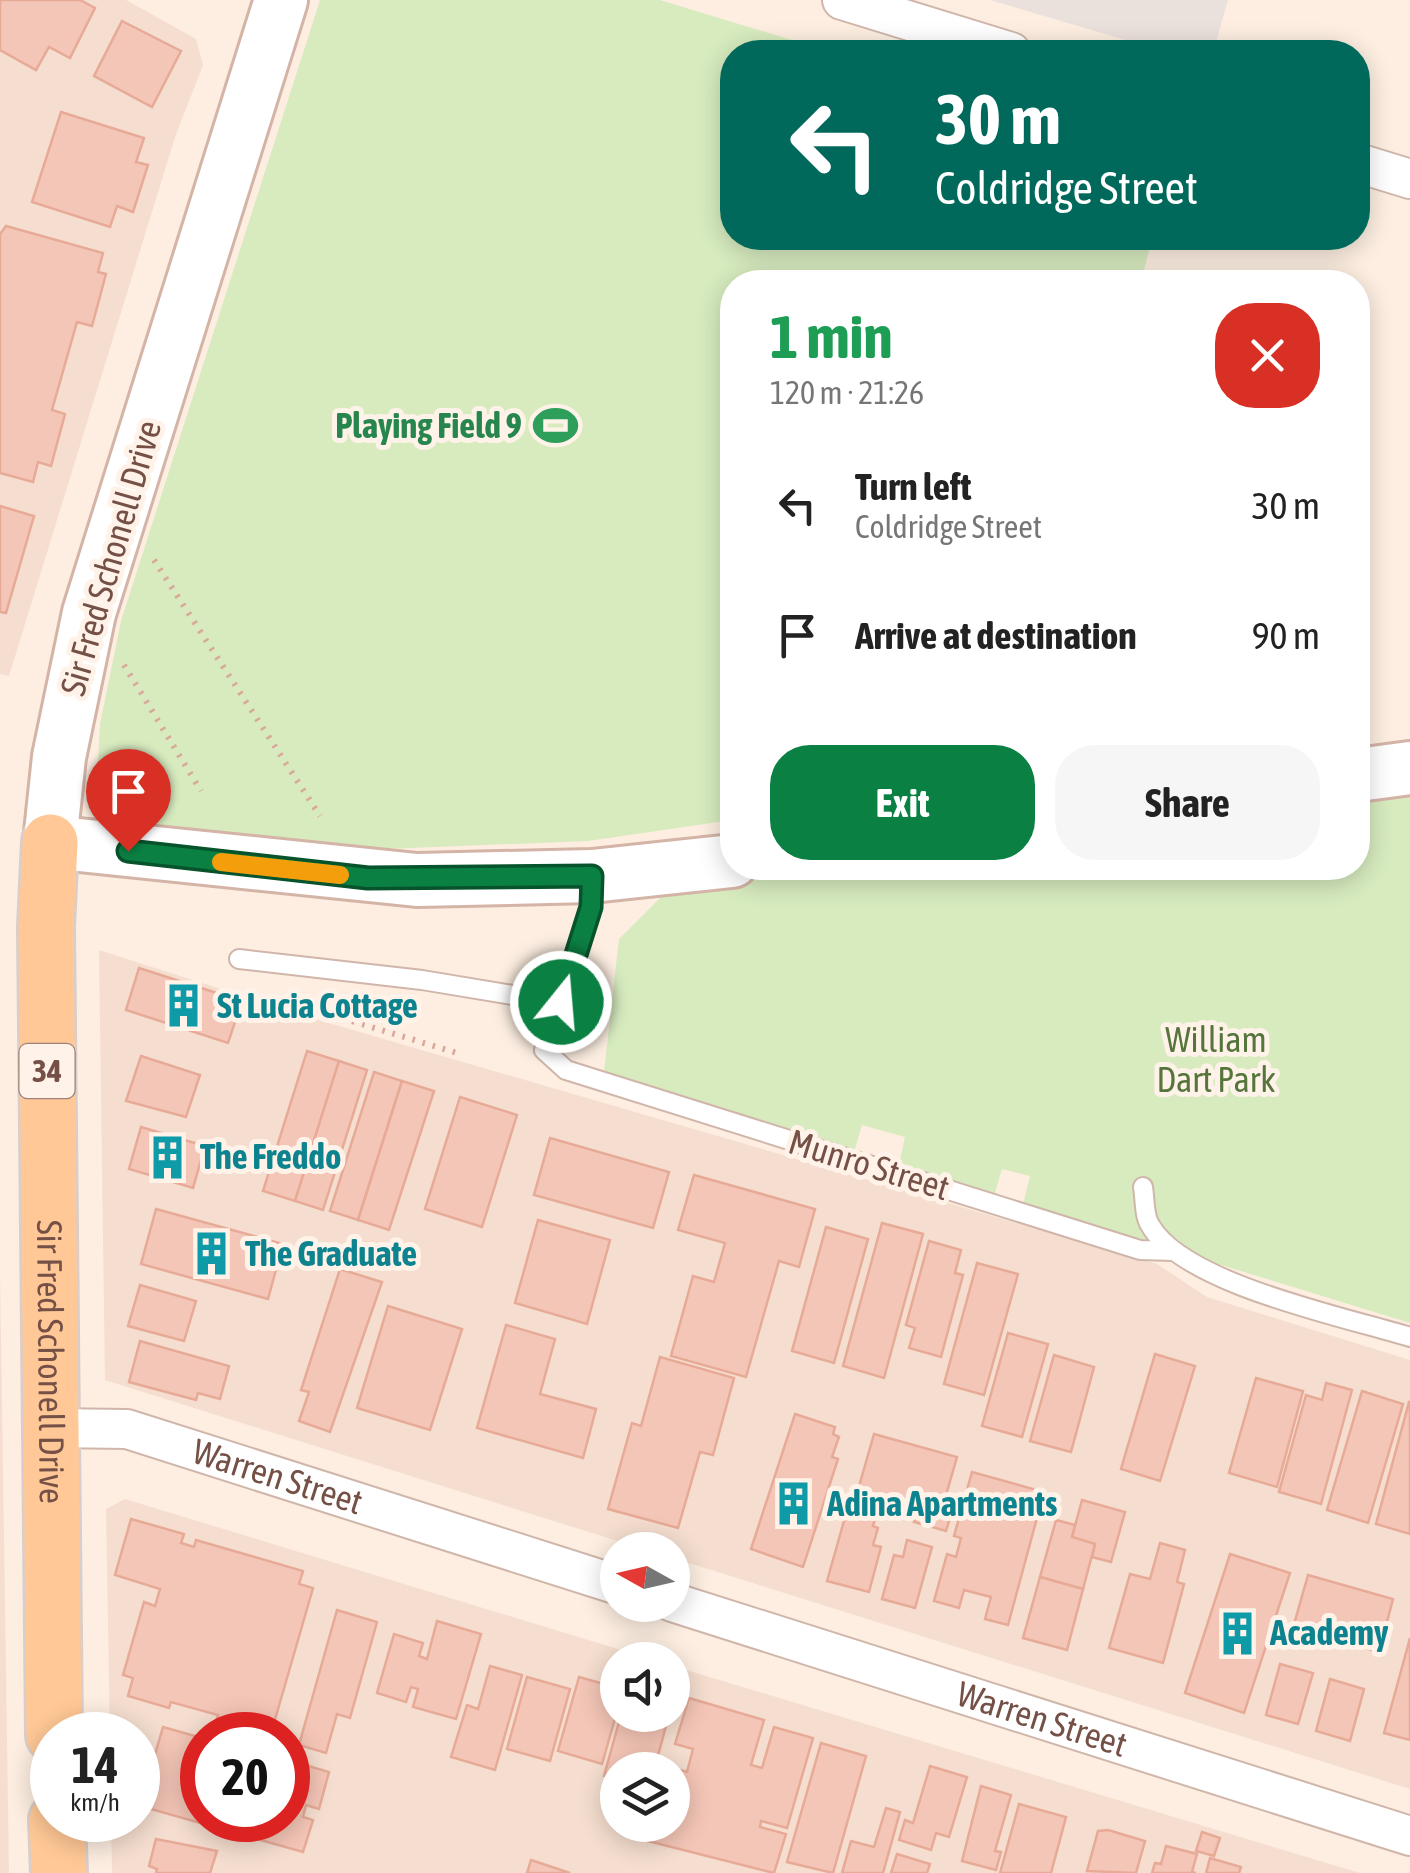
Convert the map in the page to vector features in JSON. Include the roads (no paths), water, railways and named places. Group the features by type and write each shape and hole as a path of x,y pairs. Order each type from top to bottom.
{"main road":[{"name":"Sir Fred Schonell Drive","path":"50,842 46,927 54,1712"},
{"path":"59,1842 60,1873"}],"street":[{"path":"842,0 945,15 990,40"},
{"name":"Sir Fred Schonell Drive","path":"50,842 62,739 89,612 275,2"},
{"path":"1370,167 1410,180"},
{"path":"1370,773 1410,768"},
{"path":"50,842 368,878 592,876 720,862"},
{"name":"Warren Street","path":"50,1428 127,1429 600,1578"},
{"name":"Warren Street","path":"690,1608 1410,1836"}],"lane":[{"path":"239,959 422,980 561,1002 591,907 592,876"},
{"name":"Munro Street","path":"561,1002 544,1050 566,1070 1140,1250 1156,1254 1172,1251"},
{"name":"Munro Street","path":"1143,1188 1148,1224 1172,1251 1208,1274 1410,1337"}],"place":[{"name":"Playing Field 9","path":"555,426"},
{"name":"St Lucia Cottage","path":"184,1006"},
{"name":"The Freddo","path":"167,1157"},
{"name":"The Graduate","path":"212,1254"},
{"name":"Adina Apartments","path":"794,1504"},
{"name":"Academy","path":"1237,1633"}],"park label":[{"name":"William Dart Park","path":"1216,1060"}]}
